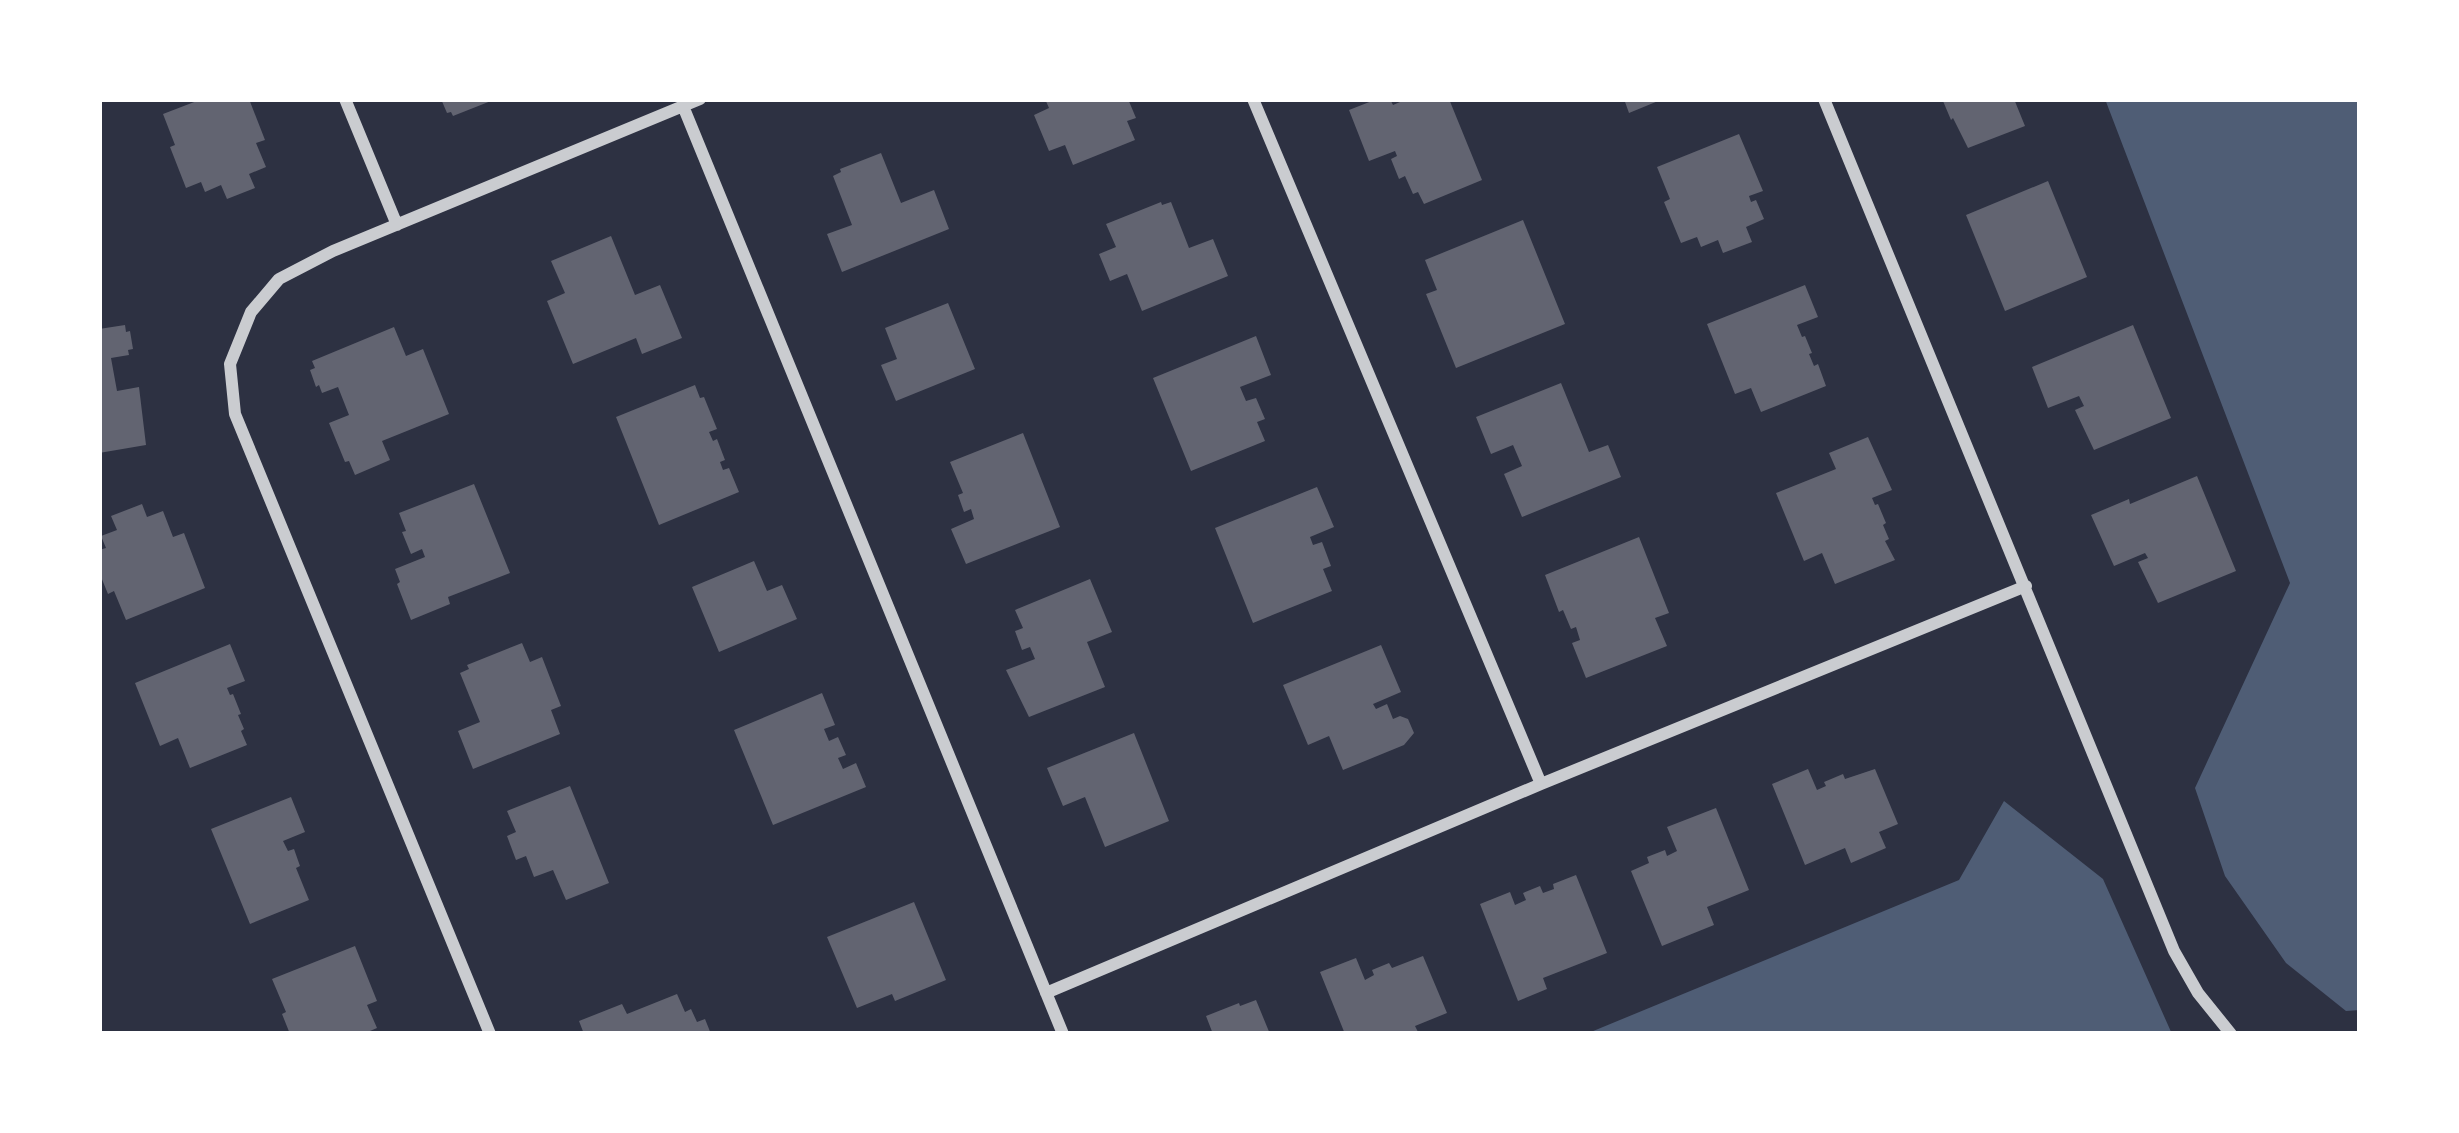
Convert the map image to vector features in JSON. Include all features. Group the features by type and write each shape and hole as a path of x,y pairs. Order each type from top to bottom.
{"street":[{"path":"345,99 397,225"},
{"path":"490,1034 235,414 230,364 251,312 279,279 333,251 700,99"},
{"path":"1253,99 1541,784"},
{"path":"1824,99 2174,951 2198,993 2231,1034"},
{"path":"683,106 1063,1034"},
{"path":"1046,993 2026,586"}],"water":[{"path":"2105,99 2360,99 2360,1010 2346,1011 2286,963 2225,876 2195,788 2290,583"},
{"path":"2004,801 2103,879 2172,1034 1586,1034 1959,880"}],"building":[{"path":"202,99 249,99 265,140 256,143 266,167 249,174 255,188 227,199 221,185 205,192 201,182 186,188 163,114"},
{"path":"441,99 496,99 453,116"},
{"path":"1045,99 1128,99 1136,118 1127,121 1135,140 1073,165 1065,145 1049,151 1034,115 1049,108"},
{"path":"1390,99 1393,105 1407,99 1449,99 1482,180 1424,204 1405,176 1399,179 1391,159 1397,156 1395,151 1369,161 1349,110"},
{"path":"1624,99 1663,99 1629,113"},
{"path":"1945,99 2014,99 2025,126 1968,148"},
{"path":"1739,134 1763,191 1749,196 1751,202 1756,200 1764,219 1746,227 1752,242 1723,253 1718,240 1701,247 1697,237 1681,243 1664,202 1670,199 1657,167"},
{"path":"881,153 901,203 934,190 949,229 842,272 827,234 852,225 833,176"},
{"path":"2048,181 2087,277 2005,311 1966,215"},
{"path":"1171,202 1189,248 1213,239 1228,276 1142,311 1127,274 1110,281 1099,254 1116,247 1106,224"},
{"path":"1523,220 1565,324 1456,368 1426,294 1437,290 1425,260"},
{"path":"611,236 635,295 660,285 682,338 642,354 636,338 573,364 547,301 565,293 551,261"},
{"path":"1805,285 1818,317 1797,325 1826,386 1761,412 1751,388 1735,394 1707,324"},
{"path":"948,303 975,369 896,401 881,365 897,359 885,328"},
{"path":"125,325 133,349 128,350 129,355 111,358 117,391 139,387 146,445 99,453 99,329"},
{"path":"2133,325 2171,418 2094,450 2075,410 2084,406 2079,396 2048,408 2032,367"},
{"path":"394,327 406,356 423,349 449,414 382,441 390,460 355,475 329,423 349,415 338,387 322,393 316,387 312,361"},
{"path":"1256,336 1271,375 1240,387 1246,401 1256,398 1265,419 1257,422 1265,441 1191,471 1153,378"},
{"path":"1561,383 1589,452 1608,445 1621,477 1522,517 1504,474 1522,466 1513,445 1491,454 1476,417"},
{"path":"695,385 717,429 709,432 725,460 720,462 723,470 729,468 739,492 659,525 616,417"},
{"path":"1023,433 1060,527 966,564 951,529 974,519 971,509 964,512 958,495 963,493 950,462"},
{"path":"1868,437 1892,490 1872,498 1886,523 1889,539 1885,541 1895,560 1835,584 1822,553 1804,561 1776,493 1836,469 1829,453"},
{"path":"2197,476 2236,571 2158,603 2138,562 2148,558 2145,553 2114,566 2091,515"},
{"path":"474,484 510,573 448,597 450,604 411,620 395,569 425,557 422,549 411,554 399,513"},
{"path":"1317,487 1334,527 1310,537 1313,545 1322,542 1331,566 1323,569 1332,591 1253,623 1215,528"},
{"path":"142,504 147,517 163,511 173,537 184,533 205,588 126,620 114,591 108,594 99,572 99,550 106,548 101,536 117,530 111,516"},
{"path":"1639,537 1669,613 1655,618 1667,646 1586,678 1572,643 1580,640 1576,627 1571,629 1563,610 1559,612 1545,575"},
{"path":"754,561 767,591 782,585 797,619 719,652 692,587"},
{"path":"1090,579 1112,632 1087,642 1105,687 1029,717 1006,670 1035,659 1030,647 1022,650 1015,631 1023,628 1015,610"},
{"path":"522,643 530,662 542,657 561,706 551,710 560,734 473,769 458,731 480,722 460,673 469,669 467,665"},
{"path":"230,644 245,681 227,688 241,714 247,745 190,768 178,738 160,746 135,683"},
{"path":"1381,645 1401,692 1373,704 1376,709 1387,704 1393,719 1408,719 1414,733 1404,745 1343,770 1329,736 1308,745 1283,685"},
{"path":"822,693 835,725 824,729 829,741 838,737 846,755 838,758 843,769 856,763 866,787 773,825 734,730"},
{"path":"1134,733 1169,821 1105,847 1085,797 1063,806 1047,768"},
{"path":"1808,769 1817,790 1843,774 1845,779 1875,769 1898,824 1879,832 1886,848 1851,863 1845,848 1805,865 1772,784"},
{"path":"570,786 609,883 566,900 553,870 534,877 526,856 516,860 507,836 516,832 507,811"},
{"path":"291,797 305,832 283,841 288,851 294,849 309,900 250,924 211,829"},
{"path":"1716,808 1749,890 1707,907 1714,925 1662,946 1631,871 1649,863 1647,857 1677,851 1667,827"},
{"path":"1576,875 1607,953 1543,978 1547,989 1518,1001 1480,904 1510,892 1515,905 1526,900 1523,893 1540,886 1543,893"},
{"path":"914,902 946,980 895,1001 892,994 857,1008 827,937"},
{"path":"355,946 377,1001 367,1005 377,1028 363,1034 290,1034 272,979"},
{"path":"1423,956 1447,1013 1415,1026 1419,1034 1345,1034 1320,972 1356,958 1365,980 1374,975 1372,970"},
{"path":"677,994 685,1012 691,1009 697,1022 705,1019 711,1034 584,1034 579,1021 622,1004 627,1014"},
{"path":"1256,1000 1270,1034 1213,1034 1206,1016"}]}
